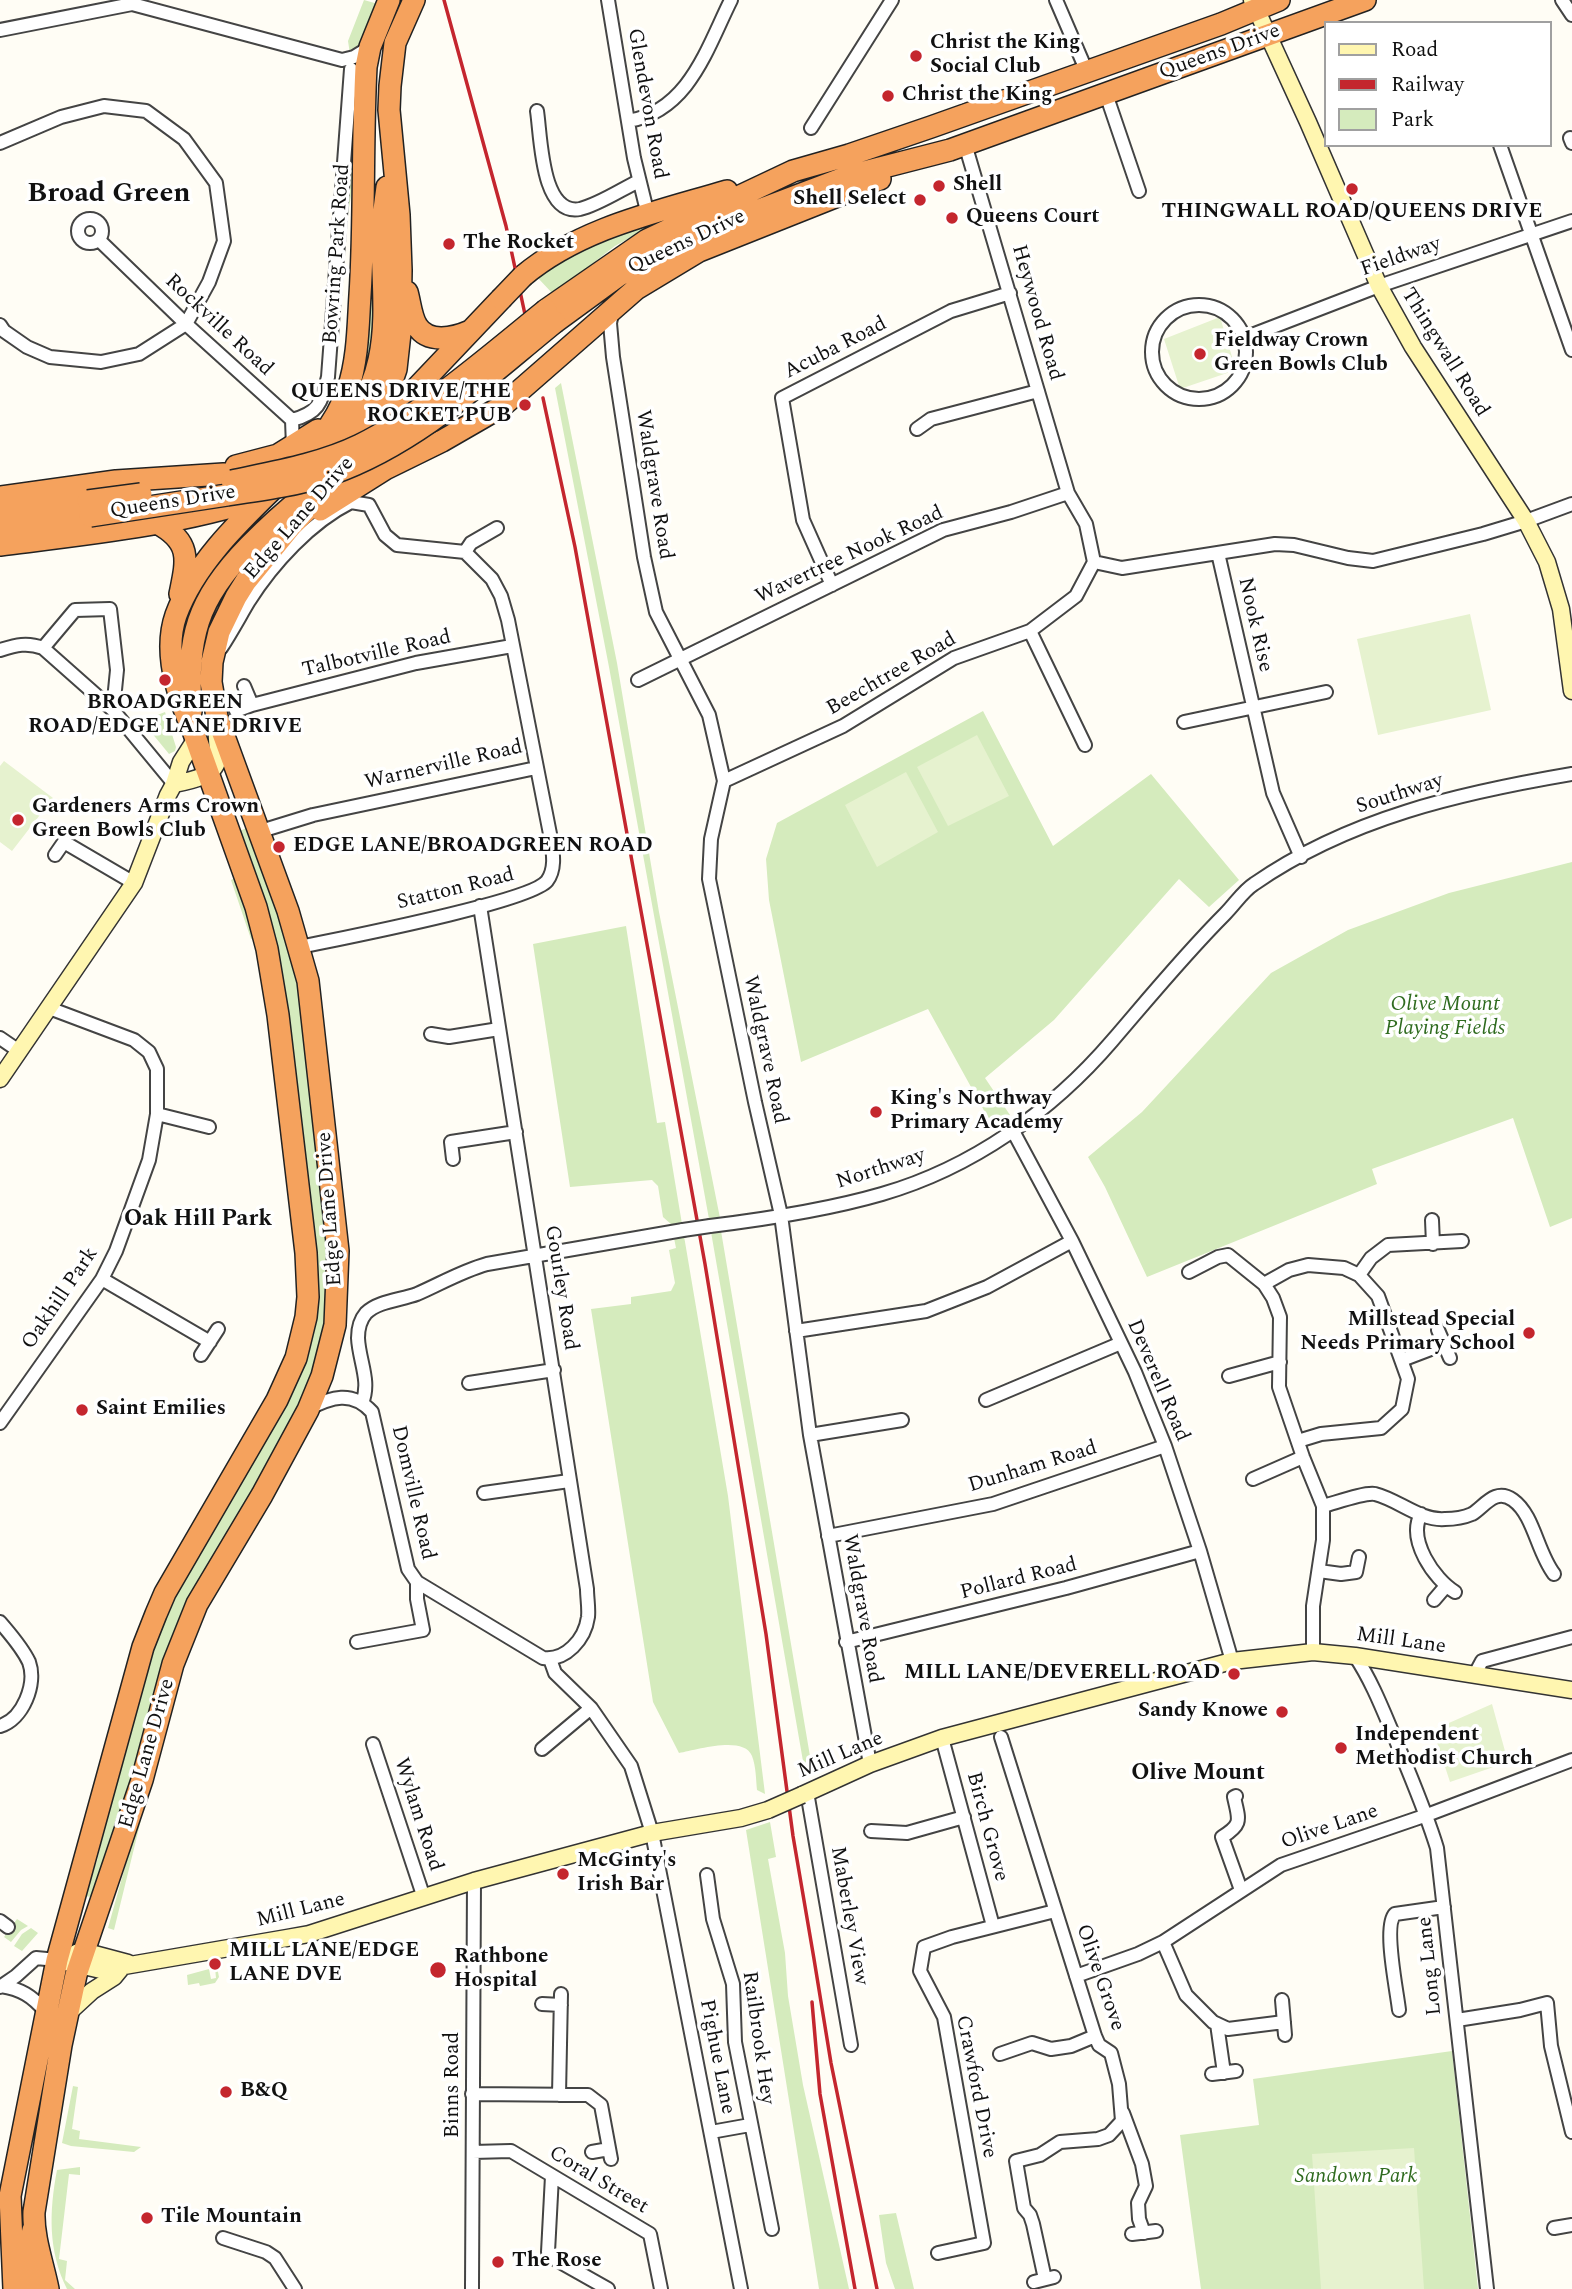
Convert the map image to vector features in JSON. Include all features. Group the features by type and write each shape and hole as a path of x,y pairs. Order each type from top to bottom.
{"highway":[{"name":"Bowring Park Road","path":"337,414 354,366 362,262 353,71 370,47 389,0"},
{"path":"414,0 396,43 389,98 401,270 417,326 423,332 437,337 452,337 470,331"},
{"name":"Queens Drive","path":"0,529 89,508 232,481 323,459 360,446 414,412 551,316 647,240 793,171 872,148 1222,24 1254,4 1279,0"},
{"name":"Queens Drive","path":"551,316 650,257 693,236 849,176 957,147 1365,0"},
{"path":"194,734 191,659 199,618 206,600 218,580 283,504 314,472 344,455 379,361 383,333 382,232 392,136"},
{"path":"0,545 136,527 211,513 335,500 385,469 479,421 516,395 636,289 699,251 957,147"},
{"path":"371,430 408,397 523,276 557,251 648,215 793,171"},
{"name":"Edge Lane Drive","path":"326,483 344,455 371,430 384,404 396,369 400,333 401,270"},
{"path":"408,397 404,414 408,429 418,440 438,443"},
{"path":"337,414 332,436 344,455"},
{"path":"283,504 298,454 313,434 337,414"},
{"path":"207,473 278,455 391,458 416,453"},
{"path":"258,472 298,454"},
{"path":"283,504 326,483 385,469"},
{"path":"0,497 132,480 207,473 258,472 271,477 283,504"},
{"path":"132,480 145,489 150,504 149,514 136,527"},
{"name":"Edge Lane Drive","path":"14,2289 10,2196 45,2011 143,1647 166,1593 290,1374 306,1317 306,1253 274,983 256,907 194,734 179,701 172,647 176,616 204,565 236,527 283,504"},
{"name":"Edge Lane Drive","path":"44,2285 26,2260 67,2014 81,1958 92,1933 142,1780 173,1664 197,1604 262,1495 307,1410 322,1376 335,1325 338,1251 309,995 300,947 261,831 227,714 211,681 219,632 283,504"},
{"name":"Queens Drive","path":"0,514 89,508"},
{"path":"158,523 180,541 186,557 176,616"}],"street":[{"name":"Glendevon Road","path":"608,0 639,181 648,215"},
{"path":"628,121 662,108 686,88 731,0"},
{"path":"811,128 892,0"},
{"path":"1056,0 1087,72"},
{"path":"1562,0 1572,15"},
{"path":"0,30 132,4 353,71 354,57 370,47"},
{"name":"Thingwall Road","path":"1254,4 1379,286 1413,347 1526,522 1547,562 1556,586 1570,643 1572,691"},
{"name":"Bowring Park Road","path":"292,420 312,414 319,404 328,377 353,71"},
{"path":"1106,94 1139,191"},
{"path":"0,143 61,117 104,106 146,111 184,139 216,183 224,241 209,282 186,324 139,354 101,362 50,357 27,347 4,331 0,325"},
{"path":"537,111 548,186 559,203 572,209 584,208 639,181"},
{"name":"Heywood Road","path":"957,147 1010,293 1068,493"},
{"path":"1501,147 1572,350"},
{"name":"Fieldway","path":"1244,338 1379,286 1572,221"},
{"name":"Rockville Road","path":"99,240 292,420"},
{"name":"Acuba Road","path":"832,585 803,520 782,398 951,311 1010,293"},
{"path":"1198,304 1227,313 1244,338 1247,354 1244,370 1235,384 1223,394 1207,400 1191,400 1176,394 1163,384 1154,370 1151,355 1156,333 1170,315 1183,307 1198,304"},
{"name":"Waldgrave Road","path":"614,307 610,323 613,357 644,557 656,612 709,715 724,781 711,839 709,879 781,1215 810,1435 870,1764"},
{"path":"579,337 595,336 602,339 613,357"},
{"path":"917,429 931,419 1038,391"},
{"path":"292,420 298,454"},
{"path":"1068,493 1086,524 1094,562 1122,568 1275,544 1294,545 1373,561 1526,522 1572,505"},
{"name":"Wavertree Nook Road","path":"638,680 943,530 1068,493"},
{"path":"212,662 259,587 304,536 351,502 369,505 385,535 397,545 464,552 471,542 497,528"},
{"name":"Warnerville Road","path":"261,831 313,815 536,768 501,596 492,579 464,552"},
{"name":"Nook Rise","path":"1218,553 1273,793 1301,857"},
{"name":"Beechtree Road","path":"724,781 843,726 954,658 1030,631 1076,596 1094,562"},
{"path":"43,648 75,610 110,609 117,670 113,710"},
{"path":"1030,631 1085,746"},
{"path":"0,650 18,644 43,648 113,710 174,784"},
{"name":"Talbotville Road","path":"227,714 252,705 416,663 512,646"},
{"path":"244,686 252,705"},
{"name":"Nook Rise","path":"1184,722 1326,692"},
{"path":"174,784 208,774 215,766 227,714"},
{"path":"0,1079 134,883 194,734"},
{"name":"Statton Road","path":"300,947 480,906 538,888 548,880 554,864 536,768"},
{"name":"Southway","path":"1252,885 1373,821 1430,803 1497,787 1572,774"},
{"path":"55,855 64,842 134,883"},
{"name":"Northway","path":"362,1403 366,1379 358,1336 359,1326 367,1313 380,1305 420,1292 473,1268 535,1255 781,1215 884,1194 974,1156 1056,1099 1091,1065 1195,943 1252,885"},
{"name":"Gourley Road","path":"480,906 587,1589 588,1618 582,1634 571,1649 562,1656 550,1659"},
{"name":"Oakhill Park","path":"0,1423 102,1279 116,1251 149,1160 157,1114 157,1069 153,1057 145,1047 134,1040 49,1008"},
{"path":"431,1034 449,1037 499,1029"},
{"path":"0,1038 19,1051"},
{"path":"157,1114 209,1127"},
{"name":"Deverell Road","path":"1013,1131 1072,1241 1121,1343 1165,1446 1200,1551 1232,1661"},
{"path":"453,1159 451,1142 516,1132"},
{"path":"1432,1220 1433,1244"},
{"path":"796,1331 926,1311 986,1287 1072,1241"},
{"path":"1359,1275 1371,1258 1388,1245 1462,1241"},
{"path":"1189,1272 1204,1270 1218,1257 1228,1255 1264,1284 1280,1317 1279,1387 1323,1506 1323,1540 1313,1605 1313,1652"},
{"path":"1264,1284 1289,1270 1308,1265 1343,1268 1359,1275 1378,1296 1408,1379 1402,1409 1381,1428 1321,1434 1298,1441"},
{"path":"102,1279 210,1342"},
{"path":"201,1355 218,1329"},
{"path":"1438,1329 1450,1358"},
{"path":"986,1400 1121,1343"},
{"path":"1402,1360 1444,1344"},
{"path":"1229,1376 1280,1362"},
{"path":"469,1383 554,1370"},
{"path":"307,1410 343,1397 362,1403"},
{"name":"Domville Road","path":"362,1403 374,1417 408,1569 417,1582 543,1658 550,1659"},
{"path":"810,1435 902,1420"},
{"name":"Dunham Road","path":"828,1536 993,1504 1165,1446"},
{"path":"1253,1479 1303,1457"},
{"path":"484,1493 569,1481"},
{"path":"1323,1506 1373,1494 1443,1520 1472,1514 1488,1499 1500,1496 1511,1498 1525,1512 1546,1563 1554,1574"},
{"path":"1421,1514 1417,1521 1417,1539 1430,1566 1450,1589 1434,1600"},
{"name":"Pollard Road","path":"846,1642 1053,1591 1200,1551"},
{"path":"1319,1571 1361,1574 1359,1558"},
{"path":"357,1642 423,1630 417,1599 417,1582"},
{"path":"0,1622 24,1653 30,1666 26,1702 7,1724 0,1726"},
{"path":"1475,1674 1482,1661 1572,1637"},
{"name":"Mill Lane","path":"81,1958 128,1965 302,1935 474,1881 652,1833 741,1818 768,1810 870,1764 942,1738 1232,1661 1313,1652 1355,1656 1572,1690"},
{"name":"Long Lane","path":"1355,1656 1369,1676 1427,1815 1437,1848 1487,2289"},
{"name":"Pighue Lane","path":"550,1659 555,1673 591,1708 631,1766 652,1833 741,2289"},
{"path":"542,1749 591,1708"},
{"name":"Olive Grove","path":"1001,1737 1095,2036 1099,2045 1111,2053 1123,2113 1142,2164 1146,2186 1138,2203 1139,2219 1144,2233"},
{"name":"Birch Grove","path":"942,1738 993,1926"},
{"name":"Wylam Road","path":"373,1744 424,1898"},
{"name":"Olive Lane","path":"1076,1976 1163,1942 1281,1865 1427,1815 1572,1760"},
{"name":"Maberley View","path":"804,1794 851,2045"},
{"path":"1236,1796 1234,1797 1239,1819 1237,1826 1222,1837 1241,1891"},
{"path":"872,1831 907,1833 964,1816"},
{"name":"Binns Road","path":"472,2289 474,1881"},
{"name":"Railbrook Hey","path":"711,1883 713,1919 733,1984 735,2042 772,2229"},
{"path":"1399,2010 1389,1931 1391,1918 1395,1914 1444,1907"},
{"name":"Crawford Drive","path":"938,2253 984,2243 944,2017 920,1971 924,1947 1055,1911"},
{"path":"1163,1942 1186,1996 1217,2024 1228,2029 1285,2028 1282,2000"},
{"path":"1,1987 36,1958 81,1958"},
{"path":"67,2014 92,1991 128,1965"},
{"path":"1,1987 27,1993 45,2011"},
{"path":"542,2004 561,1999 559,2095"},
{"path":"1457,2020 1546,2003 1551,2046 1572,2132"},
{"path":"1217,2024 1224,2073"},
{"path":"1000,2053 1032,2043 1051,2049 1071,2046 1095,2036"},
{"path":"472,2094 588,2095 596,2098 601,2105 610,2154 592,2152"},
{"path":"1044,2279 1030,2215 1024,2208 1016,2161 1040,2155 1060,2142 1098,2139 1109,2135 1122,2121 1123,2113"},
{"name":"Railbrook Hey","path":"711,2132 750,2125"},
{"name":"Coral Street","path":"473,2152 511,2151 650,2234 661,2289"},
{"path":"552,2176 548,2252 553,2258 608,2289"},
{"path":"1554,2228 1572,2225"},
{"path":"223,2238 266,2252 275,2258 295,2289"}],"green space":[{"path":"364,0 378,4 360,44 350,54 348,41"},
{"path":"353,108 354,180 348,213 345,213"},
{"path":"372,221 372,336 369,359 353,402"},
{"path":"645,224 647,228 615,246 553,294 537,277 554,257"},
{"name":"Fieldway Crown Green Bowls Club","path":"1220,317 1236,370 1180,389 1164,339"},
{"path":"561,383 617,663 659,912 720,1218 709,1219 609,667 555,388"},
{"path":"1470,614 1491,710 1378,735 1357,639"},
{"path":"983,711 1053,846 1151,774 1239,880 1209,907 1179,879 1054,1020 985,1078 1010,1115 992,1125 928,1009 801,1062 769,900 766,859 777,823"},
{"path":"165,712 176,747 175,751 169,754 142,721"},
{"path":"977,735 1009,796 948,826 917,767"},
{"name":"Gardeners Arms Crown Green Bowls Club","path":"4,761 53,798 12,851 0,842 0,766"},
{"path":"906,772 938,832 877,867 845,805"},
{"path":"248,827 272,893 300,987 330,1239 328,1320 314,1376 286,1434 186,1607 168,1647 134,1774 91,1897 84,1896 97,1861 125,1739 159,1618 305,1354 276,949 266,903 240,831"},
{"name":"Olive Mount Playing Fields","path":"1572,862 1572,1218 1550,1227 1513,1118 1372,1169 1377,1184 1147,1277 1088,1157 1142,1112 1271,973 1348,930 1449,893"},
{"path":"235,878 255,938 251,939 231,880"},
{"path":"626,926 657,1123 665,1122 682,1224 672,1225 663,1217 658,1186 652,1180 570,1187 533,944"},
{"path":"721,1231 811,1762 804,1767 711,1232"},
{"path":"684,1236 728,1496 765,1794 757,1790 752,1756 740,1746 707,1747 679,1753 653,1702 591,1309 631,1304 631,1297 671,1291 675,1283 669,1250 676,1248 674,1238"},
{"path":"1492,1704 1508,1762 1450,1782 1433,1730"},
{"path":"138,1820 141,1820 114,1930 108,1928"},
{"path":"770,1822 776,1857 768,1859 785,1953 788,1996 803,2085 849,2289 819,2289 746,1830"},
{"path":"17,1919 28,1926 11,1942 4,1937"},
{"path":"31,1928 38,1933 22,1951 14,1946 22,1934"},
{"path":"217,1967 219,1977 215,1983 188,1985 187,1975 209,1969 211,1979 216,1978"},
{"name":"Sandown Park","path":"1452,2051 1478,2289 1201,2289 1180,2135 1259,2125 1253,2079"},
{"path":"73,2086 78,2087 72,2129 80,2131 79,2139 141,2147 134,2152 62,2143"},
{"path":"1414,2148 1424,2289 1321,2289 1312,2154"},
{"path":"80,2167 80,2175 69,2174 59,2259 67,2261 65,2280 75,2289 67,2289 53,2246 53,2201 57,2170"},
{"path":"896,2213 914,2289 895,2289 886,2263 879,2215"}],"railway":[{"path":"444,0 506,226 532,347"},
{"path":"543,398 575,547 705,1264 766,1634 793,1836 831,2063 877,2289"},
{"path":"812,2002 820,2094 855,2289"}],"place":[{"name":"Christ the King Social Club","path":"916,56"},
{"name":"Christ the King","path":"888,96"},
{"name":"Shell","path":"939,186"},
{"name":"THINGWALL ROAD/QUEENS DRIVE","path":"1352,189"},
{"name":"Shell Select","path":"920,200"},
{"name":"Queens Court","path":"952,218"},
{"name":"The Rocket","path":"449,244"},
{"name":"Fieldway Crown Green Bowls Club","path":"1200,354"},
{"name":"QUEENS DRIVE/THE ROCKET PUB","path":"525,405"},
{"name":"BROADGREEN ROAD/EDGE LANE DRIVE","path":"165,680"},
{"name":"Gardeners Arms Crown Green Bowls Club","path":"18,820"},
{"name":"EDGE LANE/BROADGREEN ROAD","path":"279,847"},
{"name":"King's Northway Primary Academy","path":"876,1112"},
{"name":"Millstead Special Needs Primary School","path":"1529,1333"},
{"name":"Saint Emilies","path":"82,1410"},
{"name":"MILL LANE/DEVERELL ROAD","path":"1234,1674"},
{"name":"Sandy Knowe","path":"1282,1712"},
{"name":"Independent Methodist Church","path":"1341,1748"},
{"name":"McGinty's Irish Bar","path":"563,1874"},
{"name":"MILL LANE/EDGE LANE DVE","path":"215,1964"},
{"name":"Rathbone Hospital","path":"438,1970"},
{"name":"B&Q","path":"226,2092"},
{"name":"Tile Mountain","path":"147,2218"},
{"name":"The Rose","path":"498,2262"}],"district":[{"name":"Broad Green","path":"109,196"},
{"name":"Oak Hill Park","path":"198,1220"},
{"name":"Olive Mount","path":"1198,1774"}]}
